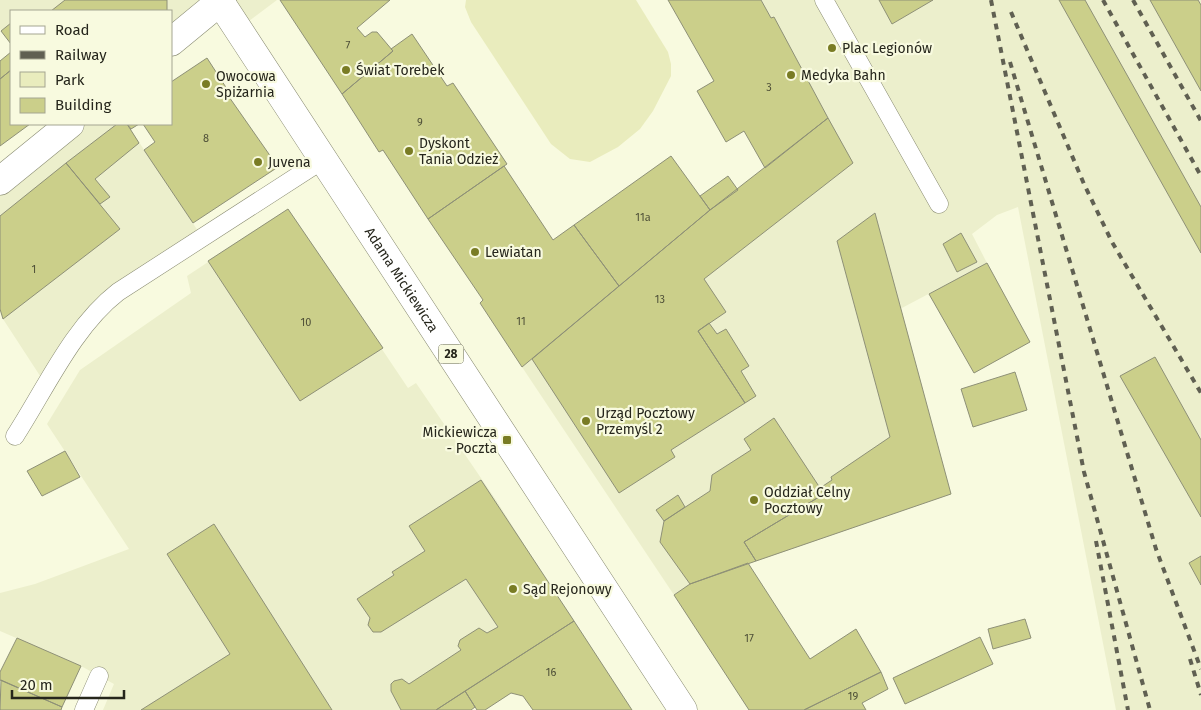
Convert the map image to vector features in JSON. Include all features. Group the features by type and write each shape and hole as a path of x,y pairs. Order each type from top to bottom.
{"main road":[{"path":"172,41 220,1"},
{"name":"Adama Mickiewicza","path":"220,1 682,710"},
{"path":"0,181 69,125"}],"lane":[{"path":"824,0 939,204"},
{"path":"15,436 84,325 98,307 133,282 324,160"},
{"path":"84,710 99,676"}],"shaded area":[{"path":"0,0 277,0 237,30 220,2 172,41 172,10 10,10 10,43 0,29"},
{"path":"761,0 1201,0 1201,710 1116,710 1018,207 997,215 972,234 987,263 900,309 951,494 690,584 674,595 522,367 710,210 828,118"},
{"path":"69,125 128,125 202,237 118,292 46,385 3,319 0,309 0,181"},
{"path":"288,209 408,388 416,383 496,500 560,601 436,710 103,710 114,684 81,666 0,631 0,593 35,584 129,549 47,424 80,370 191,293 187,276"}],"green space":[{"path":"466,0 636,0 668,52 671,76 653,111 640,129 618,147 590,162 570,159 551,144 471,22 465,7"}],"building":[{"path":"65,0 167,0 167,10 52,10"},
{"path":"280,0 390,0 357,28 365,37 372,32 377,32 393,51 342,94"},
{"path":"668,0 761,0 771,18 774,17 828,118 765,168 744,131 726,142 697,91 714,81"},
{"path":"879,0 933,0 892,24"},
{"path":"1059,0 1085,0 1201,207 1201,253"},
{"path":"1150,0 1198,0 1201,5 1201,91"},
{"path":"10,24 10,43 1,31"},
{"path":"412,34 447,86 453,83 507,164 428,219 383,150 379,152 342,94 393,51 391,49"},
{"path":"10,53 10,71 0,79 0,61"},
{"path":"207,58 229,92 227,94 278,167 193,223 144,150 155,142 144,125 172,125 172,81"},
{"path":"10,71 10,125 29,125 0,146 0,79"},
{"path":"828,118 853,163 704,279 726,312 698,331 745,403 671,450 675,457 619,493 532,359 710,210"},
{"path":"116,125 128,125 139,143 95,179 110,197 100,204 66,163"},
{"path":"128,125 137,125 131,129"},
{"path":"671,156 710,210 619,286 574,225"},
{"path":"66,163 120,229 3,319 0,309 0,216"},
{"path":"504,166 553,240 574,225 619,286 522,367 480,303 483,300 428,219"},
{"path":"728,176 738,190 710,210 700,196"},
{"path":"288,209 383,348 300,401 208,261"},
{"path":"875,213 951,494 756,561 744,542 824,494 820,488 832,480 831,477 890,437 837,241"},
{"path":"961,233 977,262 957,272 943,244"},
{"path":"987,263 1030,342 974,373 929,294"},
{"path":"709,323 717,334 726,329 749,366 741,371 756,396 745,403 698,331"},
{"path":"1155,357 1201,440 1201,517 1120,376"},
{"path":"1015,372 1027,410 973,427 961,389"},
{"name":"Oddział Celny Pocztowy","path":"774,418 824,494 744,542 756,561 690,584 660,542 664,521 710,491 712,475 751,450 744,439"},
{"path":"65,451 80,477 42,496 27,471"},
{"name":"Sąd Rejonowy","path":"481,480 574,621 436,710 401,710 391,691 391,684 394,681 402,679 409,684 461,650 458,646 460,640 479,628 487,633 498,627 466,579 381,632 373,632 368,625 370,618 357,599 394,575 392,572 425,551 409,526"},
{"path":"678,495 685,507 664,521 656,510"},
{"path":"214,524 332,710 141,710 230,654 167,554"},
{"path":"1201,556 1201,585 1189,563"},
{"path":"748,563 810,659 856,629 881,672 804,710 749,710 674,595 690,584"},
{"path":"1025,619 1031,638 993,649 988,629"},
{"path":"574,621 632,710 533,710 523,696 511,693 485,710 477,710 465,691"},
{"path":"980,637 993,664 905,704 893,678"},
{"path":"17,638 81,666 62,707 0,680 0,672"},
{"path":"881,672 888,689 862,703 866,710 804,710"},
{"path":"1,680 62,707 61,710 0,710"},
{"path":"465,691 475,707 471,710 436,710"}],"railway":[{"path":"991,0 1084,472 1150,710"},
{"path":"1103,0 1201,176"},
{"path":"1133,0 1201,121"},
{"path":"1011,12 1084,184 1112,242 1201,393"},
{"path":"1010,62 1156,549 1201,669"},
{"path":"1096,541 1128,710"},
{"path":"1190,659 1201,695"}],"place":[{"name":"Plac Legionów","path":"832,48"},
{"name":"Świat Torebek","path":"346,70"},
{"name":"Medyka Bahn","path":"791,75"},
{"name":"Owocowa Spiżarnia","path":"206,84"},
{"name":"Dyskont Tania Odzież","path":"409,151"},
{"name":"Juvena","path":"258,162"},
{"name":"Lewiatan","path":"475,252"},
{"name":"Urząd Pocztowy Przemyśl 2","path":"586,421"},
{"name":"Mickiewicza - Poczta","path":"507,440"},
{"name":"Oddział Celny Pocztowy","path":"754,500"},
{"name":"Sąd Rejonowy","path":"513,589"}]}
